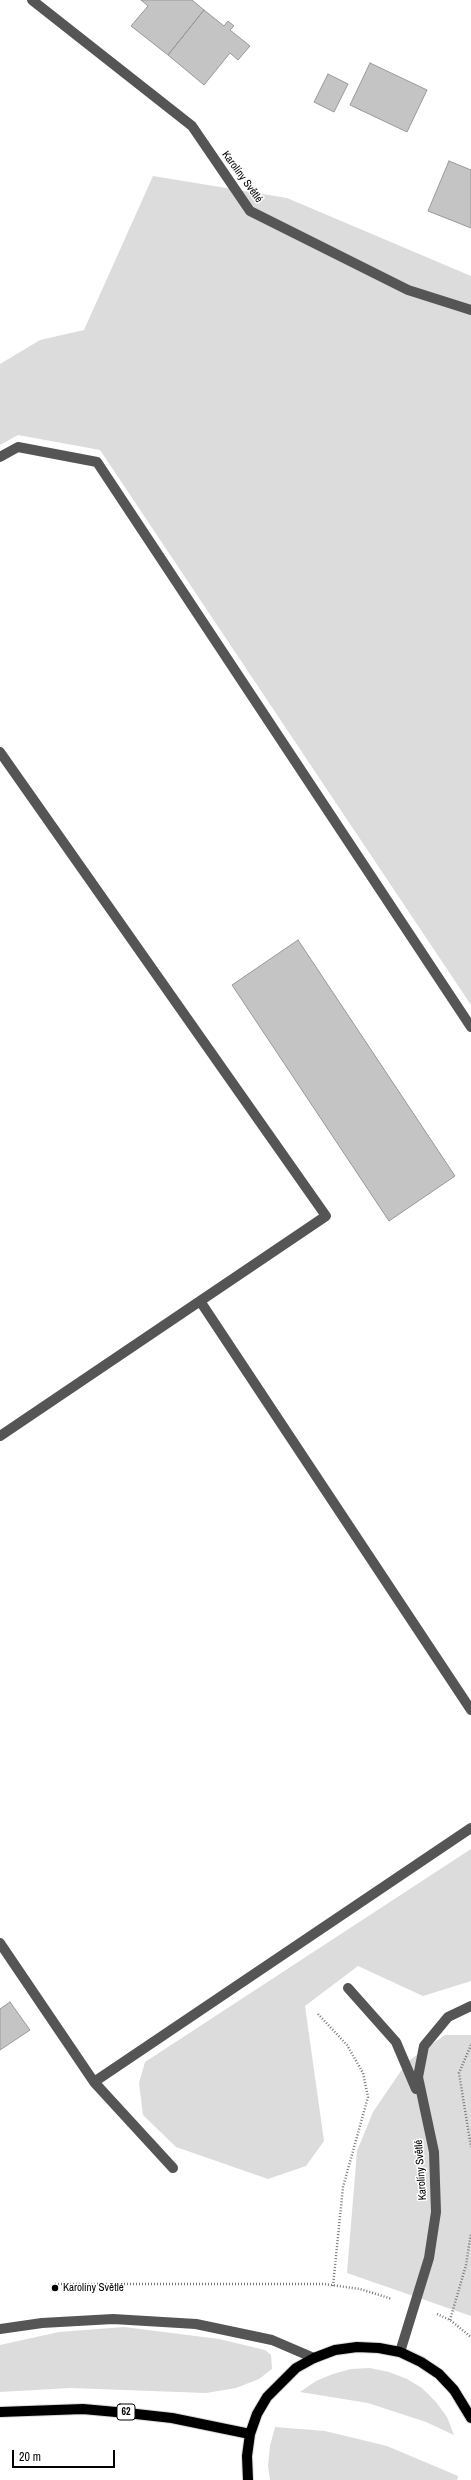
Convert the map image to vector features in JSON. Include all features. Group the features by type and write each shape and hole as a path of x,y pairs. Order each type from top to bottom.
{"main road":[{"path":"248,2480 247,2456 250,2434 257,2414 267,2396 296,2368 314,2358 335,2350 357,2347 379,2348 400,2352 421,2362 439,2374 454,2390 471,2418"},
{"name":"62","path":"0,2412 83,2409 172,2418 250,2434"}],"street":[{"name":"Karolíny Světlé","path":"32,0 192,126 250,211 408,290 471,310"},
{"path":"0,457 18,447 97,462 471,1027"},
{"path":"0,752 326,1216 0,1436"},
{"path":"200,1301 471,1710"},
{"path":"94,2082 471,1828"},
{"path":"0,1943 94,2082 173,2168"},
{"path":"348,1988 396,2042 425,2109"},
{"name":"Karolíny Světlé","path":"400,2352 429,2258 436,2212 434,2152 418,2077 424,2046 448,2017 471,2006"},
{"path":"0,2329 42,2323 113,2319 196,2324 272,2340 314,2358"}],"path":[{"path":"318,2014 347,2045 363,2073 368,2097 343,2187 333,2286"},
{"path":"471,2045 459,2073 471,2146"},
{"path":"450,2320 466,2265 471,2233"},
{"path":"55,2284 333,2286 360,2289 415,2305 450,2320 471,2338"}],"shaded area":[{"path":"153,176 287,198 471,276 471,1005 100,450 18,435 0,445 0,364 40,340 84,330"},
{"path":"471,1849 471,1981 423,1996 358,1966 305,2006 324,2141 306,2166 268,2179 176,2147 143,2115 139,2083 145,2062"},
{"path":"445,2035 471,2035 471,2316 347,2273 357,2151 373,2112 407,2062"},
{"path":"124,2327 219,2339 265,2350 271,2355 272,2369 259,2379 236,2388 206,2393 70,2388 0,2392 0,2345 59,2332"},
{"path":"370,2368 389,2372 407,2379 422,2388 436,2402 447,2417 454,2435 426,2422 368,2403 300,2392 316,2381 333,2374 351,2369"},
{"path":"275,2427 325,2431 387,2446 458,2476 457,2480 270,2480 268,2466 270,2446"}],"building":[{"path":"141,0 192,0 204,10 168,55 131,26 148,6"},
{"path":"204,10 224,26 228,21 234,26 230,30 250,46 238,60 230,53 204,85 168,55"},
{"path":"370,63 427,90 407,132 350,105"},
{"path":"328,74 348,84 334,112 314,102"},
{"path":"449,161 471,170 471,228 428,211"},
{"path":"298,940 455,1176 389,1221 232,985"},
{"path":"10,2002 30,2030 0,2050 0,2009"}],"place":[{"name":"Karolíny Světlé","path":"55,2288"}]}
